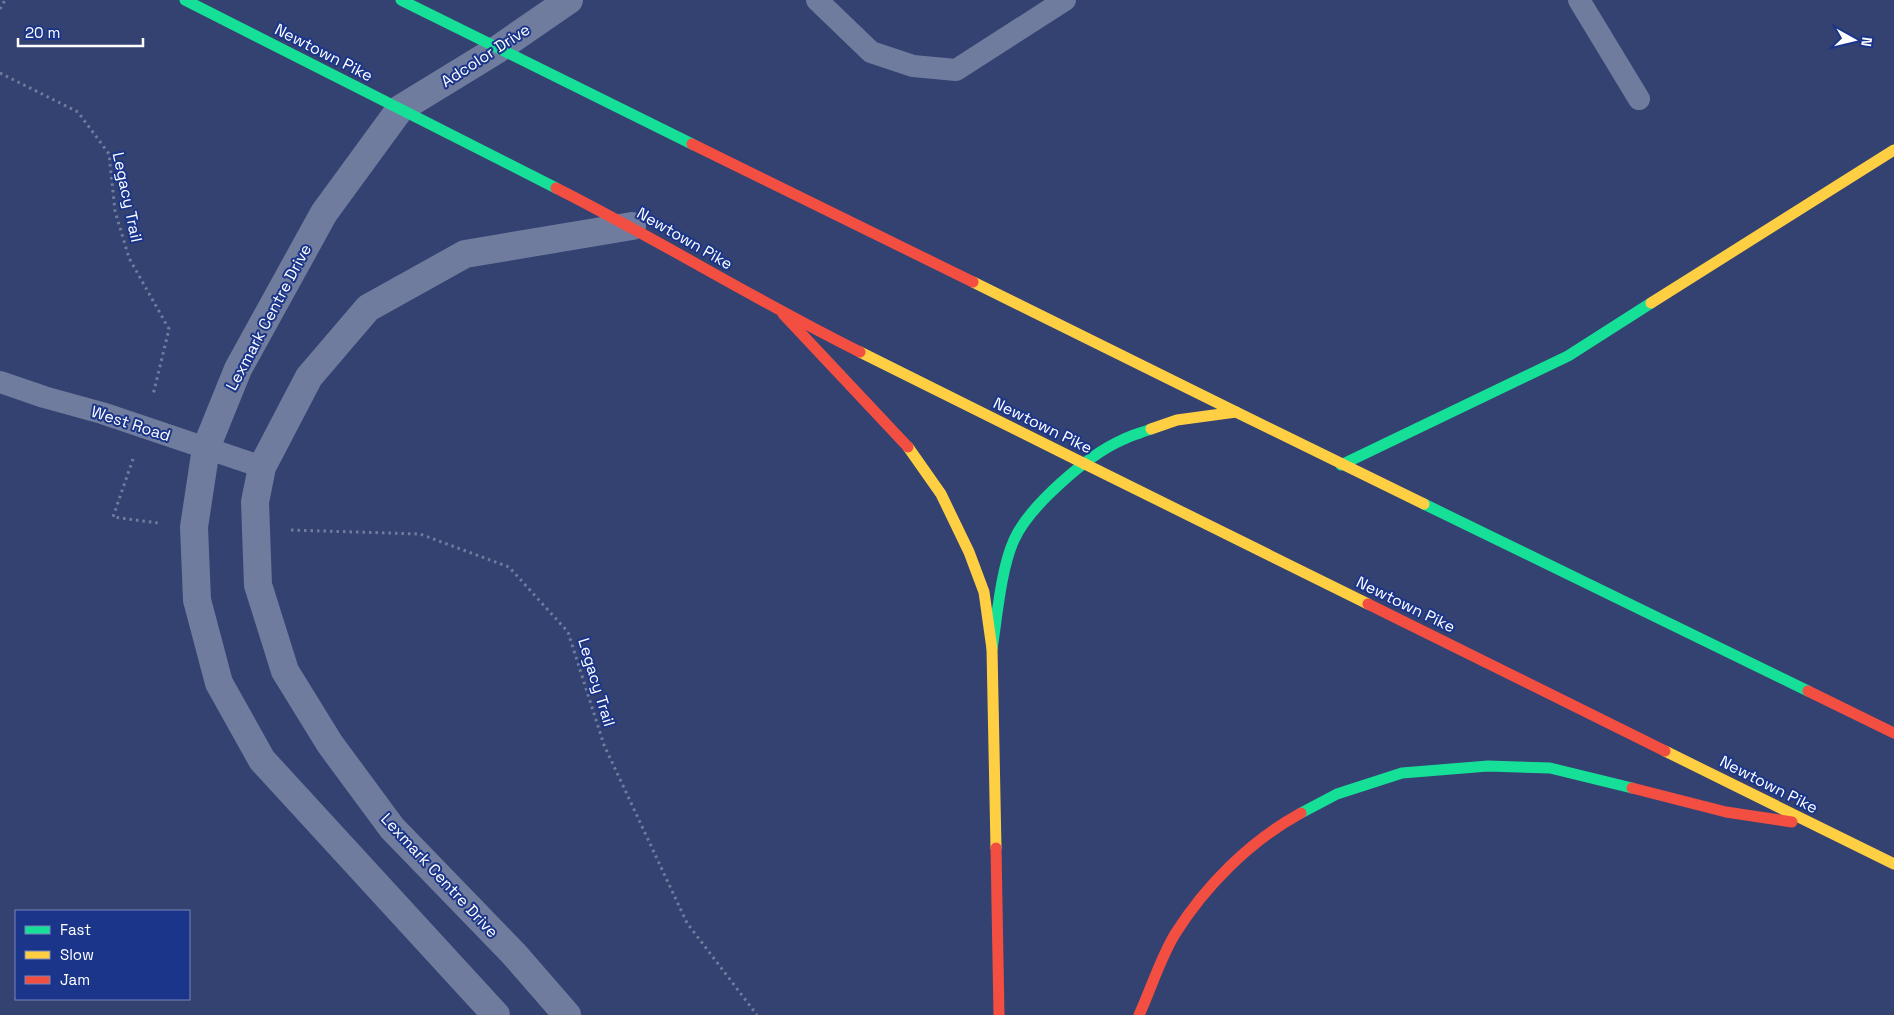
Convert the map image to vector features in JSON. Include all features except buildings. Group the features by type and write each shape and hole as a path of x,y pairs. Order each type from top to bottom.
{"main road":[{"name":"Newtown Pike","path":"186,0 632,226 783,314 1894,864"},
{"path":"405,1 498,49 1341,465 1894,734"},
{"path":"1341,465 1568,356 1894,150"},
{"path":"783,314 904,440 941,494 969,552 984,592 992,649 999,1015"},
{"path":"992,649 1002,586 1014,540 1041,501 1085,464 1121,440 1177,420 1236,412"},
{"path":"1140,1015 1175,935 1223,872 1278,826 1337,794 1402,773 1488,766 1550,768 1726,812 1818,826"}],"street":[{"name":"Adcolor Drive","path":"400,108 498,49 569,0"},
{"name":"Lexmark Centre Drive","path":"400,108 324,213 238,369 206,448 194,527 198,600 219,683 262,760 496,1015"},
{"name":"Lexmark Centre Drive","path":"567,1015 514,954 392,828 330,744 285,670 258,585 254,502 262,467 309,377 368,308 464,254 632,226"}],"lane":[{"path":"817,0 870,52 913,66 956,70 1065,0"},
{"path":"1579,0 1639,99"},
{"name":"West Road","path":"0,382 262,467"}],"path":[{"path":"0,9 4,0"},
{"name":"Legacy Trail","path":"0,73 78,112 110,154 116,211 128,258 169,329 151,400"},
{"path":"135,454 113,517 160,523"},
{"name":"Legacy Trail","path":"285,530 420,534 509,567 568,632 604,745 686,923 757,1015"}],"traffic: fast":[{"path":"185,0 556,188"},
{"path":"401,0 692,144"},
{"path":"1341,465 1568,356 1651,303"},
{"path":"992,649 1006,564 1014,540 1032,512 1061,483 1093,457 1125,438 1151,429"},
{"path":"1424,504 1808,691"},
{"path":"1301,813 1337,794 1402,773 1488,766 1550,768 1632,788"}],"traffic: slow":[{"path":"1651,303 1894,150"},
{"path":"973,282 1236,412"},
{"path":"860,352 1085,464"},
{"path":"1151,429 1177,420 1236,412 1424,504"},
{"path":"908,447 941,494 969,552 984,592 992,649 996,848"},
{"path":"1085,464 1368,604"},
{"path":"1665,751 1894,864"}],"traffic: jam":[{"path":"692,144 973,282"},
{"path":"556,188 860,352"},
{"path":"783,314 908,447"},
{"path":"1368,604 1665,751"},
{"path":"1808,691 1894,733"},
{"path":"1632,788 1726,812 1792,822"},
{"path":"1139,1015 1160,964 1175,934 1201,898 1230,866 1247,851 1282,824 1301,813"},
{"path":"996,848 999,1015"}]}
